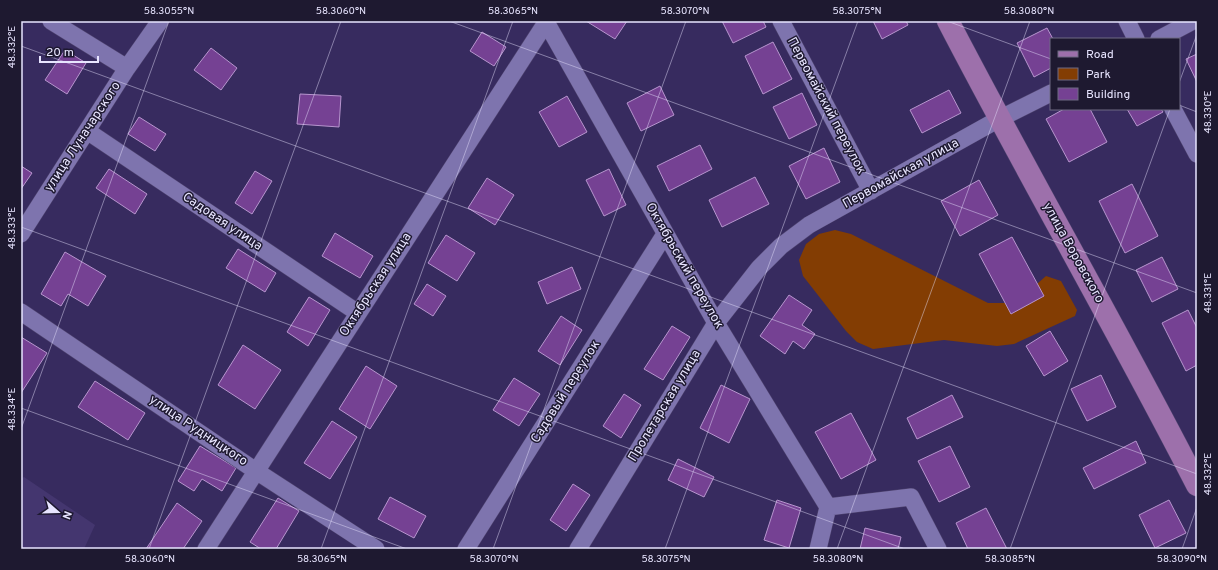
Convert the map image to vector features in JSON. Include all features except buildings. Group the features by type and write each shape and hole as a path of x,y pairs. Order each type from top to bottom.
{"street":[{"path":"52,21 127,68"},
{"name":"улица Луначарского","path":"21,234 127,68 160,21"},
{"name":"Октябрьский переулок","path":"546,21 716,323 828,507"},
{"name":"Октябрьская улица","path":"206,549 546,21"},
{"name":"Первомайский переулок","path":"781,21 871,191"},
{"name":"улица Воровского","path":"948,21 1154,402 1197,485"},
{"path":"1127,21 1136,38"},
{"path":"1161,38 1193,21"},
{"name":"Первомайская улица","path":"759,268 781,246 809,225 1000,119 1050,94"},
{"path":"1174,110 1197,154"},
{"name":"Садовая улица","path":"87,131 358,313"},
{"name":"Садовый переулок","path":"466,549 665,234"},
{"name":"Пролетарская улица","path":"578,549 716,323 759,268"},
{"name":"улица Рудницкого","path":"21,312 256,471 376,549"},
{"path":"818,549 828,507 911,497 938,549"}],"shaded area":[{"path":"24,477 95,525 84,549 21,549 21,479"}],"green space":[{"path":"835,230 851,234 988,303 1005,303 1021,298 1046,276 1061,281 1077,310 1075,316 1014,344 997,346 944,340 873,349 857,342 846,331 803,276 799,260 806,244 819,234"}]}
